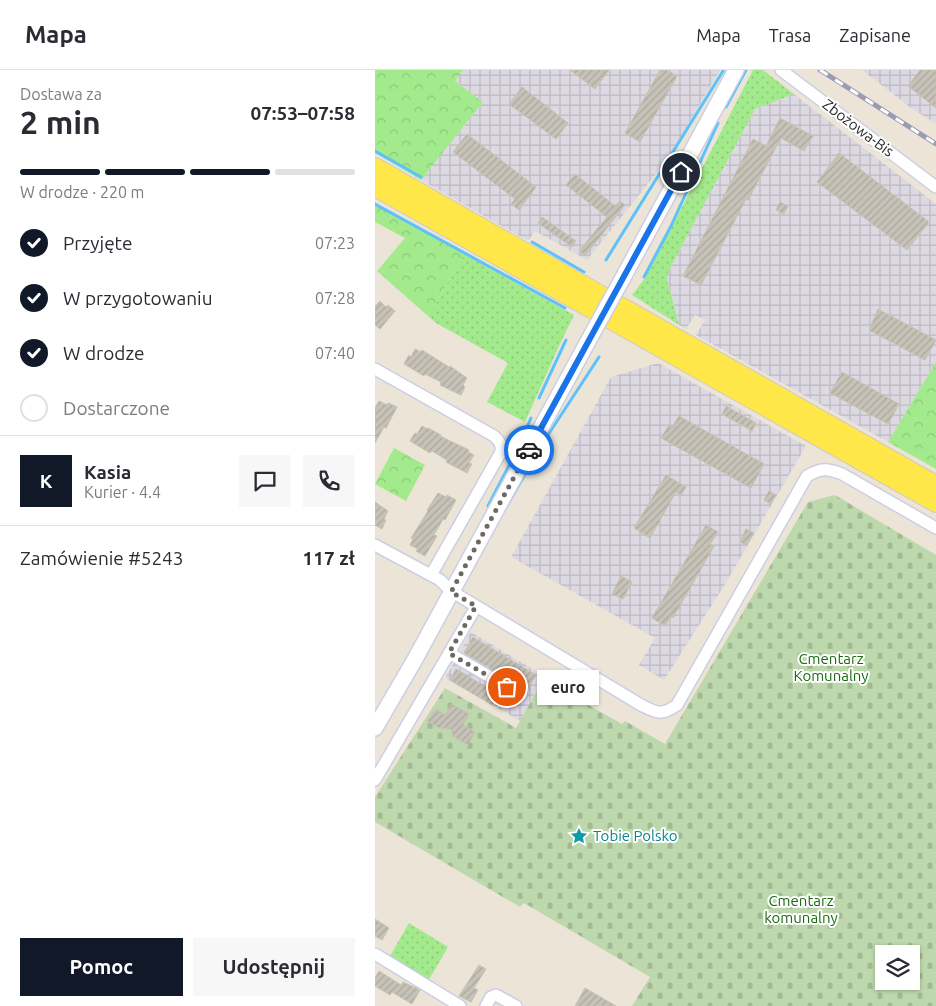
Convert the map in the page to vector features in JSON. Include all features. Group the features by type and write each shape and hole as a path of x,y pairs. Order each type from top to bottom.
{"main road":[{"path":"375,167 936,485"},
{"path":"375,187 936,503"}],"street":[{"path":"375,728 736,70"},
{"name":"Zbożowa-Bis","path":"781,70 936,187"},
{"path":"375,369 494,436 502,446 501,452 431,575"},
{"path":"375,545 440,580 451,592 641,706 656,713 668,712 677,706 807,476 821,468 829,469 936,528"},
{"path":"375,780 476,606"},
{"path":"449,653 521,695"},
{"path":"375,954 460,1006"},
{"path":"489,1002 496,995 501,996 516,1006"}],"shaded area":[{"path":"463,70 720,70 668,159 587,260 535,231 528,241 421,180 483,102 455,81"},
{"path":"862,70 936,70 936,124 911,108"},
{"path":"794,94 936,204 936,362 888,442 696,335 705,320 695,315 686,329 679,325 667,279 669,270 755,109"},
{"path":"658,363 806,446 724,586 664,680 639,665 655,638 511,557 611,377"},
{"path":"471,632 544,676 520,721 445,678"}],"green space":[{"path":"375,70 463,70 455,81 483,102 421,180 375,153"},
{"path":"753,70 763,70 794,94 755,109 669,270 667,279 679,325 632,295 645,278"},
{"path":"375,204 464,254 428,316 377,271 405,238 375,222"},
{"path":"464,254 574,315 525,422 487,402 508,363 436,323 428,316"},
{"path":"936,362 936,469 888,442"},
{"path":"394,448 425,465 406,501 375,484"},
{"name":"Cmentarz Komunalny","path":"835,495 936,555 936,1006 632,1006 650,977 524,903 520,907 375,822 375,797 445,688 516,728 546,674 580,695 578,699 622,724 625,721 665,744 808,502"},
{"path":"409,923 448,947 426,985 387,961"}],"building":[{"path":"570,70 609,70 595,89"},
{"path":"660,70 666,70 677,76 640,142 625,133"},
{"path":"920,70 936,70 936,108 908,86"},
{"path":"522,87 568,123 556,139 509,104"},
{"path":"780,118 813,136 804,151 781,138 748,200 746,199 701,285 683,276 753,139 766,146"},
{"path":"467,134 536,187 519,210 511,204 515,199 453,152"},
{"path":"839,153 929,222 907,250 817,182"},
{"path":"575,174 615,206 620,201 625,205 585,256 579,251 607,217 566,185"},
{"path":"780,202 788,206 784,214 776,210"},
{"path":"542,217 576,241 572,247 538,223"},
{"path":"380,301 386,307 388,305 395,311 380,329 375,325 375,306"},
{"path":"878,309 936,340 925,360 869,330"},
{"path":"415,349 421,352 422,350 467,378 461,395 440,385 441,382 425,374 424,376 404,364 409,355 411,357"},
{"path":"842,372 899,404 888,424 830,393"},
{"path":"379,401 397,407 386,428 384,427 375,443 375,408"},
{"path":"726,406 756,423 752,431 722,414"},
{"path":"679,416 764,464 751,488 661,438 669,425 672,427"},
{"path":"422,426 469,450 468,452 474,455 469,463 472,464 467,473 446,462 447,460 432,451 430,453 410,441"},
{"path":"666,475 686,487 681,495 676,492 650,538 634,528"},
{"path":"769,491 776,495 771,504 764,500"},
{"path":"438,493 456,500 434,535 437,536 425,556 416,551 418,549 410,545 413,539 411,538"},
{"path":"375,502 388,511 382,529 375,525"},
{"path":"706,525 718,532 710,544 714,546 673,618 671,617 665,626 652,618"},
{"path":"746,529 754,533 746,546 740,541"},
{"path":"621,576 632,582 623,599 612,594"},
{"path":"473,637 536,675 527,690 464,653"},
{"path":"456,669 498,694 492,705 450,680"},
{"path":"452,704 469,714 463,725 475,732 468,745 453,736 450,727 441,729 427,721 436,709 445,715"},
{"path":"375,919 389,928 382,940 375,936"},
{"path":"479,965 486,969 474,988 478,990 471,1002 459,996"},
{"path":"379,971 401,985 403,982 420,990 412,1004 392,992 390,995 375,986 375,978"},
{"path":"585,988 616,1006 575,1006"}],"waterway":[{"path":"726,107 746,70"},
{"path":"606,260 723,71"},
{"path":"644,277 671,226 718,123"},
{"path":"375,151 421,177"},
{"path":"375,204 565,308"},
{"path":"532,242 584,272"},
{"path":"539,398 566,340"},
{"path":"508,504 546,438 599,357"},
{"path":"488,506 531,418"}],"railway":[{"path":"820,70 936,144"}],"way so far":[{"path":"507,687 449,653 476,606 451,592 529,450"}],"place":[{"name":"euro","path":"507,687"},
{"name":"Tobie Polsko","path":"579,836"}],"route":[{"path":"529,450 681,172"}],"park label":[{"name":"Cmentarz komunalny","path":"801,910"}]}
